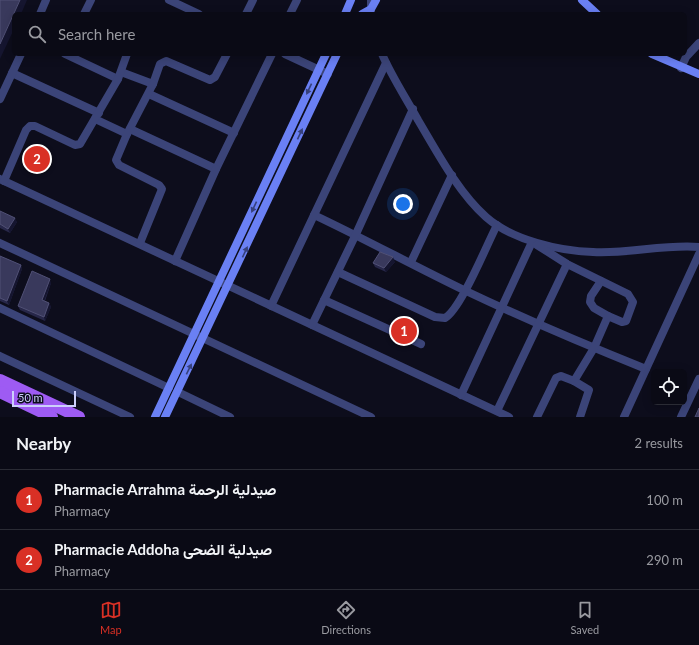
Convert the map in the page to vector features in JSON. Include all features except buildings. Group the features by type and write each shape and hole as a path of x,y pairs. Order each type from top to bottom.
{"main road":[{"path":"0,380 78,417"},
{"path":"0,392 52,417"}],"street":[{"path":"41,12 46,0"},
{"path":"85,12 91,0"},
{"path":"169,0 195,12"},
{"path":"247,12 253,0"},
{"path":"291,12 297,0"},
{"path":"345,12 351,0"},
{"path":"371,0 371,12"},
{"path":"371,12 376,0"},
{"path":"582,0 595,12"},
{"path":"687,56 699,43"},
{"path":"0,99 20,56"},
{"path":"70,56 120,75 153,84"},
{"path":"126,56 120,75 82,142 77,145 35,126 28,127 2,180 140,243 219,282 509,417"},
{"path":"140,243 162,189 159,185 117,163 116,157 149,94 160,64 163,61 210,80 215,77 226,56"},
{"path":"175,261 216,170 271,56"},
{"path":"289,56 328,74"},
{"path":"155,417 195,335 325,56"},
{"path":"165,417 204,339 336,56"},
{"path":"383,56 412,110 452,175 479,210 497,225 530,241 567,264 628,294 632,297 633,302 626,321 622,322 608,316 594,308 590,302 591,296 601,281"},
{"path":"656,56 681,68 698,72"},
{"path":"681,68 687,56"},
{"path":"271,306 386,63"},
{"path":"12,73 128,132 216,170"},
{"path":"149,94 234,133"},
{"path":"312,325 356,234 412,110"},
{"path":"411,262 452,175"},
{"path":"314,215 356,234 503,308 646,369"},
{"path":"338,272 439,318 445,318 449,316 465,290 497,225"},
{"path":"530,241 550,246 592,252 699,247"},
{"path":"461,395 503,308 530,241"},
{"path":"0,243 371,417"},
{"path":"624,417 699,254"},
{"path":"497,411 540,324 567,264"},
{"path":"324,300 421,344"},
{"path":"0,308 170,388"},
{"path":"574,381 594,348 608,316"},
{"path":"0,356 130,417"},
{"path":"537,417 556,378 561,376 587,387 589,390 580,417"},
{"path":"681,417 699,379"},
{"path":"178,392 230,417"}],"place":[{"name":"Pharmacie Addoha صيدلية الضحى","path":"37,159"},
{"name":"Pharmacie Arrahma صيدلية الرحمة","path":"404,331"}]}
